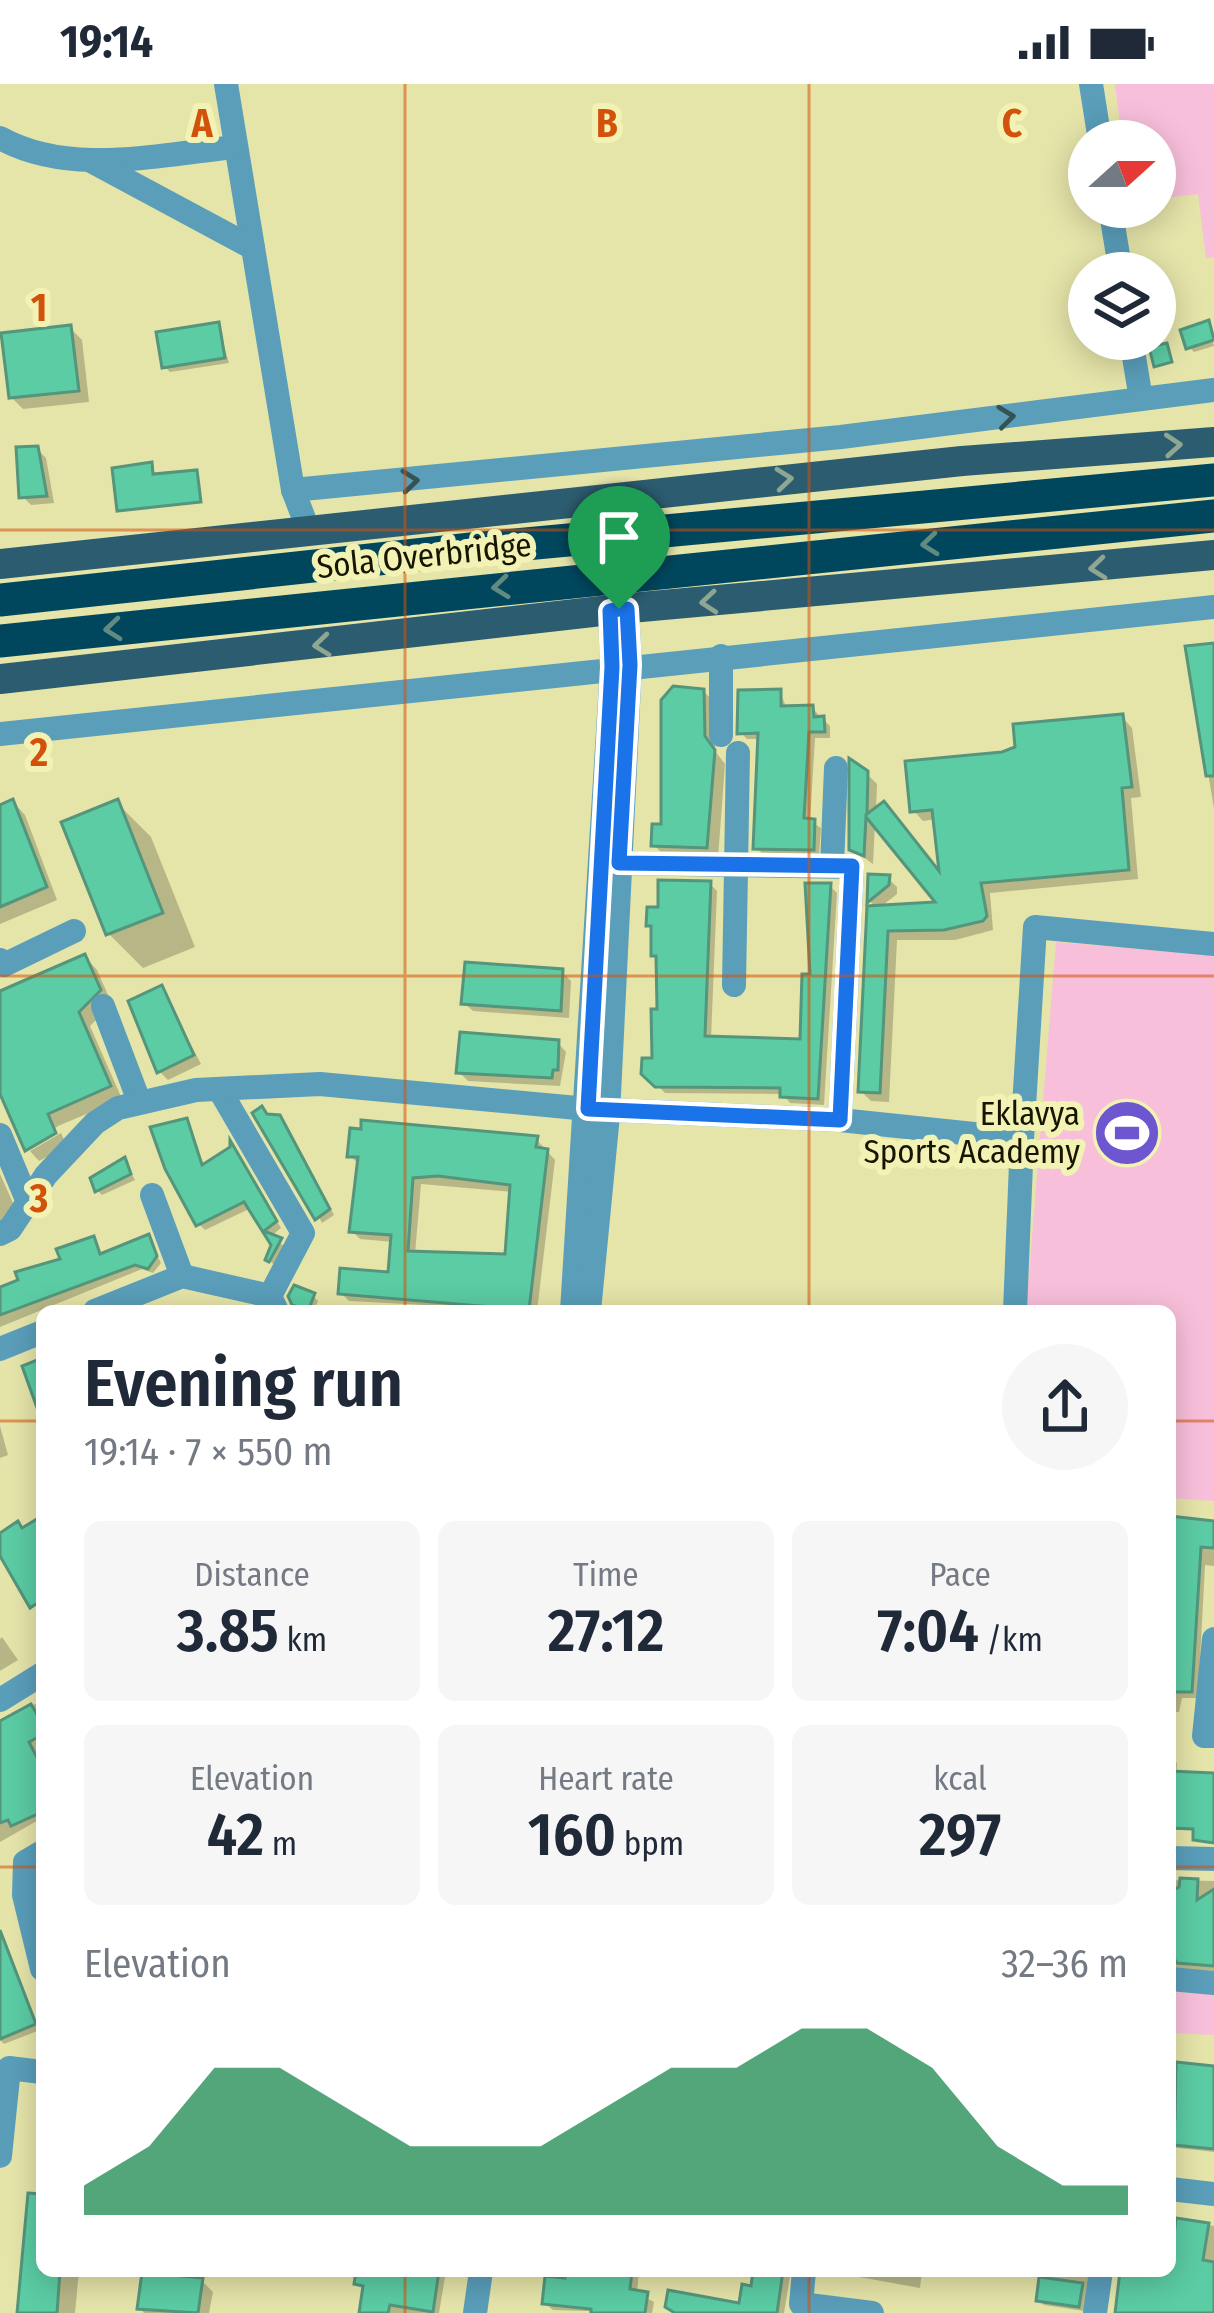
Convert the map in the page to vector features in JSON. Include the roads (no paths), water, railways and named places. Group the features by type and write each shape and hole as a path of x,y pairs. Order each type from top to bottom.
{"highway":[{"name":"Sola Overbridge","path":"0,600 471,549 1214,480"},
{"name":"Sola Overbridge","path":"0,641 1214,516"}],"main road":[{"path":"0,564 962,461 1214,442"},
{"path":"0,679 618,610 1214,555"}],"street":[{"path":"226,84 293,490 308,529"},
{"path":"1091,84 1097,120"},
{"path":"0,138 43,157 88,160 236,147"},
{"path":"88,160 253,248"},
{"path":"1134,360 1141,399"},
{"path":"293,490 841,437 1214,390"},
{"path":"0,734 1214,607"},
{"path":"573,1305 598,1109 619,863 618,610"},
{"path":"721,656 738,865 734,985"},
{"path":"589,1305 621,666"},
{"path":"832,866 836,768"},
{"path":"619,863 852,866 840,1120"},
{"path":"1016,1305 1035,927 1214,944"},
{"path":"0,960 4,965 74,932"},
{"path":"103,1006 139,1101"},
{"path":"0,1234 10,1229 75,1140 118,1108 219,1089 320,1084 598,1109 840,1120 1022,1139"},
{"path":"110,1305 182,1276 273,1304 303,1233 219,1089"},
{"path":"0,1135 28,1202"},
{"path":"152,1195 182,1276"},
{"path":"0,1349 36,1334"},
{"path":"1214,1640 1204,1736 1214,1736"},
{"path":"0,1700 36,1678"},
{"path":"36,1856 25,1862 24,1895 36,1944"},
{"path":"1176,1858 1214,1859"},
{"path":"1176,1980 1214,1983"},
{"path":"0,2156 4,2067 36,2071"},
{"path":"1176,2189 1214,2194"},
{"path":"475,2313 480,2277"},
{"path":"490,2313 495,2277"},
{"path":"803,2277 801,2304 872,2313"},
{"path":"1095,2313 1100,2277"}],"place":[{"name":"Eklavya Sports Academy","path":"1127,1133"}]}
